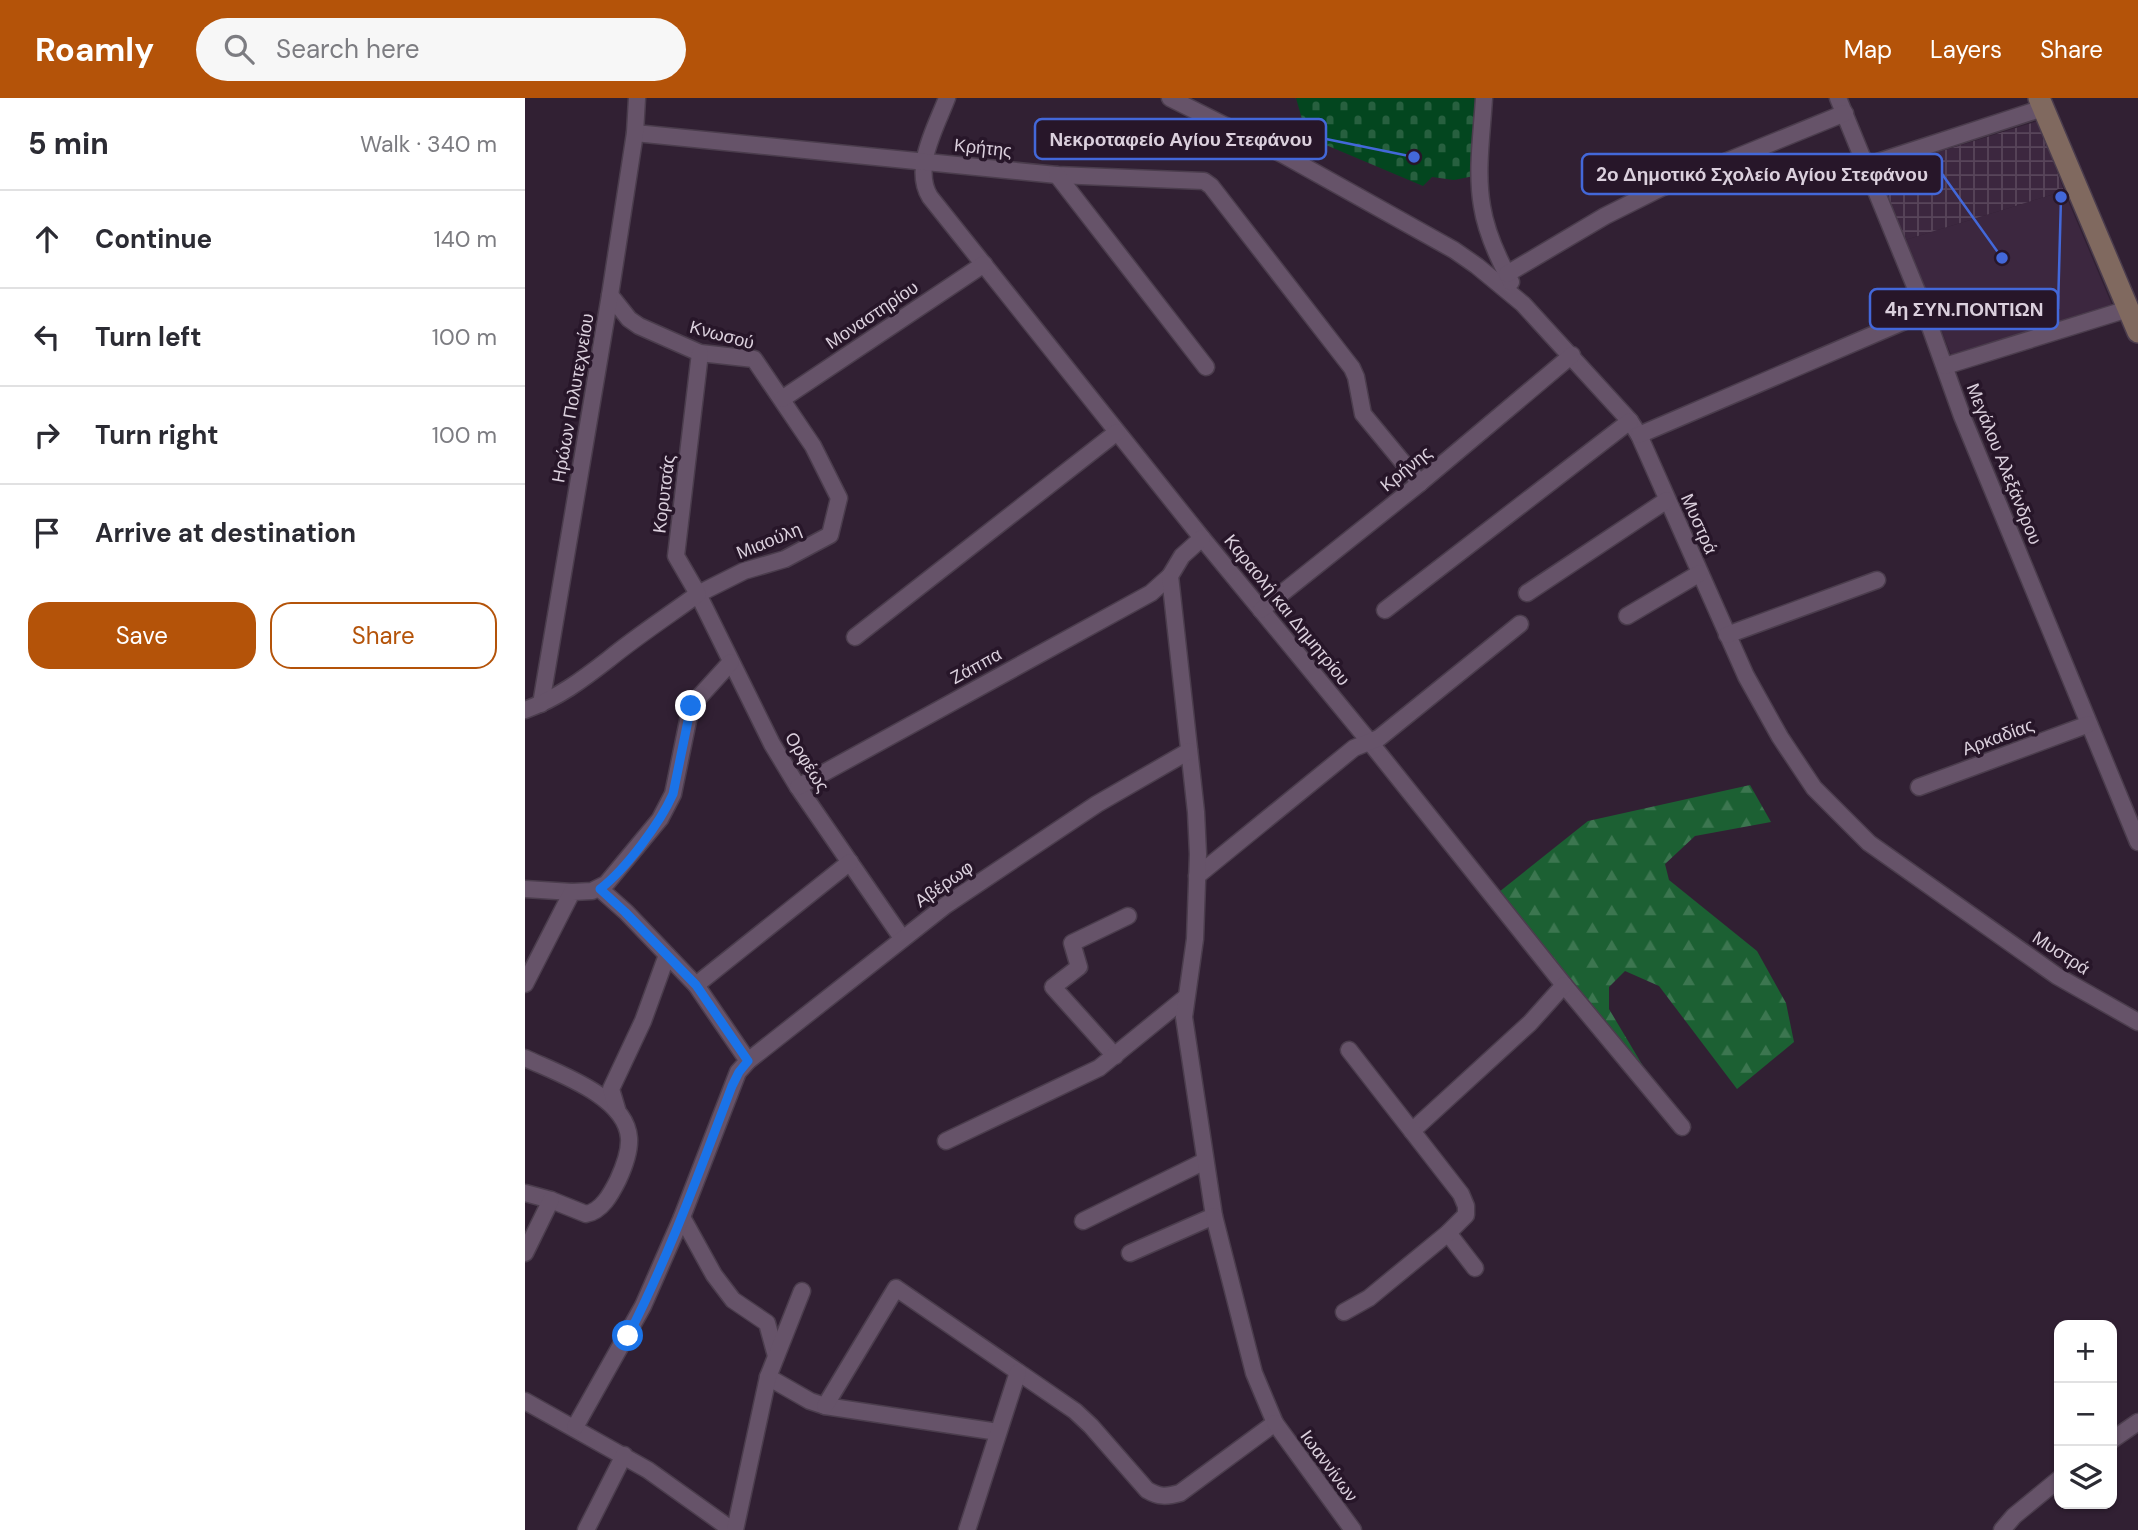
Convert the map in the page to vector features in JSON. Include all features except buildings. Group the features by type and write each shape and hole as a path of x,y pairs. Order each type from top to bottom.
{"main road":[{"path":"2041,103 2138,332"}],"street":[{"name":"Ηρώων Πολυτεχνείου","path":"541,704 610,295 635,132 637,98"},
{"name":"Καραολή και Δημητρίου","path":"947,98 925,161 926,190 1202,538 1682,1126"},
{"name":"Μυστρά","path":"1170,98 1282,154 1454,250 1523,304 1572,355 1639,435 1727,635 1758,698 1814,788 1869,843 2057,976 2138,1022"},
{"path":"1484,98 1480,182 1482,206 1487,228 1523,304"},
{"path":"1865,166 2041,103"},
{"path":"1507,274 1605,216 1841,105"},
{"name":"Μεγάλου Αλεξάνδρου","path":"1841,105 1926,312 1962,416 2138,842"},
{"name":"Κρήτης","path":"635,132 1056,175 1204,181 1211,186 1352,368 1363,414 1420,483"},
{"path":"1056,175 1206,367"},
{"name":"Μοναστηρίου","path":"782,399 983,264"},
{"name":"Κνωσού","path":"610,295 634,323 700,353 754,359 782,399"},
{"path":"1945,366 2128,309"},
{"path":"1639,435 1926,312"},
{"name":"Κορυτσάς","path":"698,594 676,556 700,353"},
{"name":"Κρήνης","path":"1261,610 1420,483 1572,355"},
{"name":"Μιαούλη","path":"698,594 744,571 785,559 830,535 839,498 813,446 782,399"},
{"path":"1385,610 1630,421"},
{"path":"855,637 1117,432"},
{"path":"1527,593 1667,500"},
{"name":"Ζάππα","path":"798,787 1151,593 1170,576 1182,556 1202,538"},
{"path":"1627,616 1700,573"},
{"name":"Ιωαννίνων","path":"1170,576 1196,812 1198,876 1195,939 1184,1017 1214,1216 1254,1373 1275,1423 1353,1530"},
{"path":"1727,635 1877,580"},
{"path":"525,710 590,676 608,659 698,594"},
{"name":"Ορφέως","path":"698,594 772,744 798,787 902,938"},
{"path":"1198,876 1354,748 1379,738 1520,624"},
{"path":"525,889 572,892 600,889 611,878 652,830 668,805 673,794 691,706 731,662"},
{"name":"Αρκαδίας","path":"1919,787 2089,724"},
{"name":"Αβέρωφ","path":"743,1067 902,938 1043,839 1097,804 1189,751"},
{"path":"696,985 850,862"},
{"path":"575,1427 643,1307 743,1067 696,985 600,889"},
{"path":"525,984 572,892"},
{"path":"1115,1056 1053,987 1079,967 1072,943 1128,916"},
{"path":"525,1193 586,1214 598,1209 606,1201 622,1170 629,1147 629,1136 611,1089 643,1021 667,955"},
{"path":"1412,1131 1530,1023 1565,985"},
{"path":"946,1141 1099,1068 1185,998"},
{"path":"1344,1312 1369,1298 1448,1233 1465,1215 1466,1206 1461,1194 1349,1050"},
{"path":"525,1058 597,1093 618,1113"},
{"path":"1083,1221 1205,1161"},
{"path":"525,1253 551,1200"},
{"path":"1130,1253 1214,1216"},
{"path":"682,1217 714,1275 733,1300 767,1323 776,1356"},
{"path":"1448,1233 1475,1268"},
{"path":"825,1406 896,1289 1075,1411 1147,1490 1158,1496 1168,1497 1180,1493 1275,1423"},
{"path":"525,1401 575,1427 671,1484 734,1530 768,1377 802,1291"},
{"path":"967,1530 1018,1372"},
{"path":"768,1377 810,1401 825,1406 998,1432"},
{"path":"2117,1437 2138,1422"},
{"path":"586,1530 624,1455"},
{"path":"2002,1530 2014,1516 2054,1483"}],"shaded area":[{"path":"2038,121 2064,191 1905,240 1875,172"},
{"path":"2064,191 2112,305 1952,357 1905,240"}],"green space":[{"path":"1296,98 1476,98 1474,176 1454,180 1432,177 1423,186 1307,137"},
{"path":"1750,785 1771,822 1695,836 1665,864 1669,880 1757,951 1786,1003 1794,1042 1737,1089 1659,986 1625,971 1609,987 1609,1009 1646,1071 1567,979 1499,892 1588,821"}],"place":[{"name":"Νεκροταφείο Αγίου Στεφάνου","path":"1414,157"},
{"name":"4η ΣΥΝ.ΠΟΝΤΙΩΝ","path":"2061,197"},
{"name":"2ο Δημοτικό Σχολείο Αγίου Στεφάνου","path":"2002,258"}],"route":[{"path":"628,1336 682,1217 732,1086 748,1061 696,985 600,889 652,830 668,805 673,794 691,706"}]}
